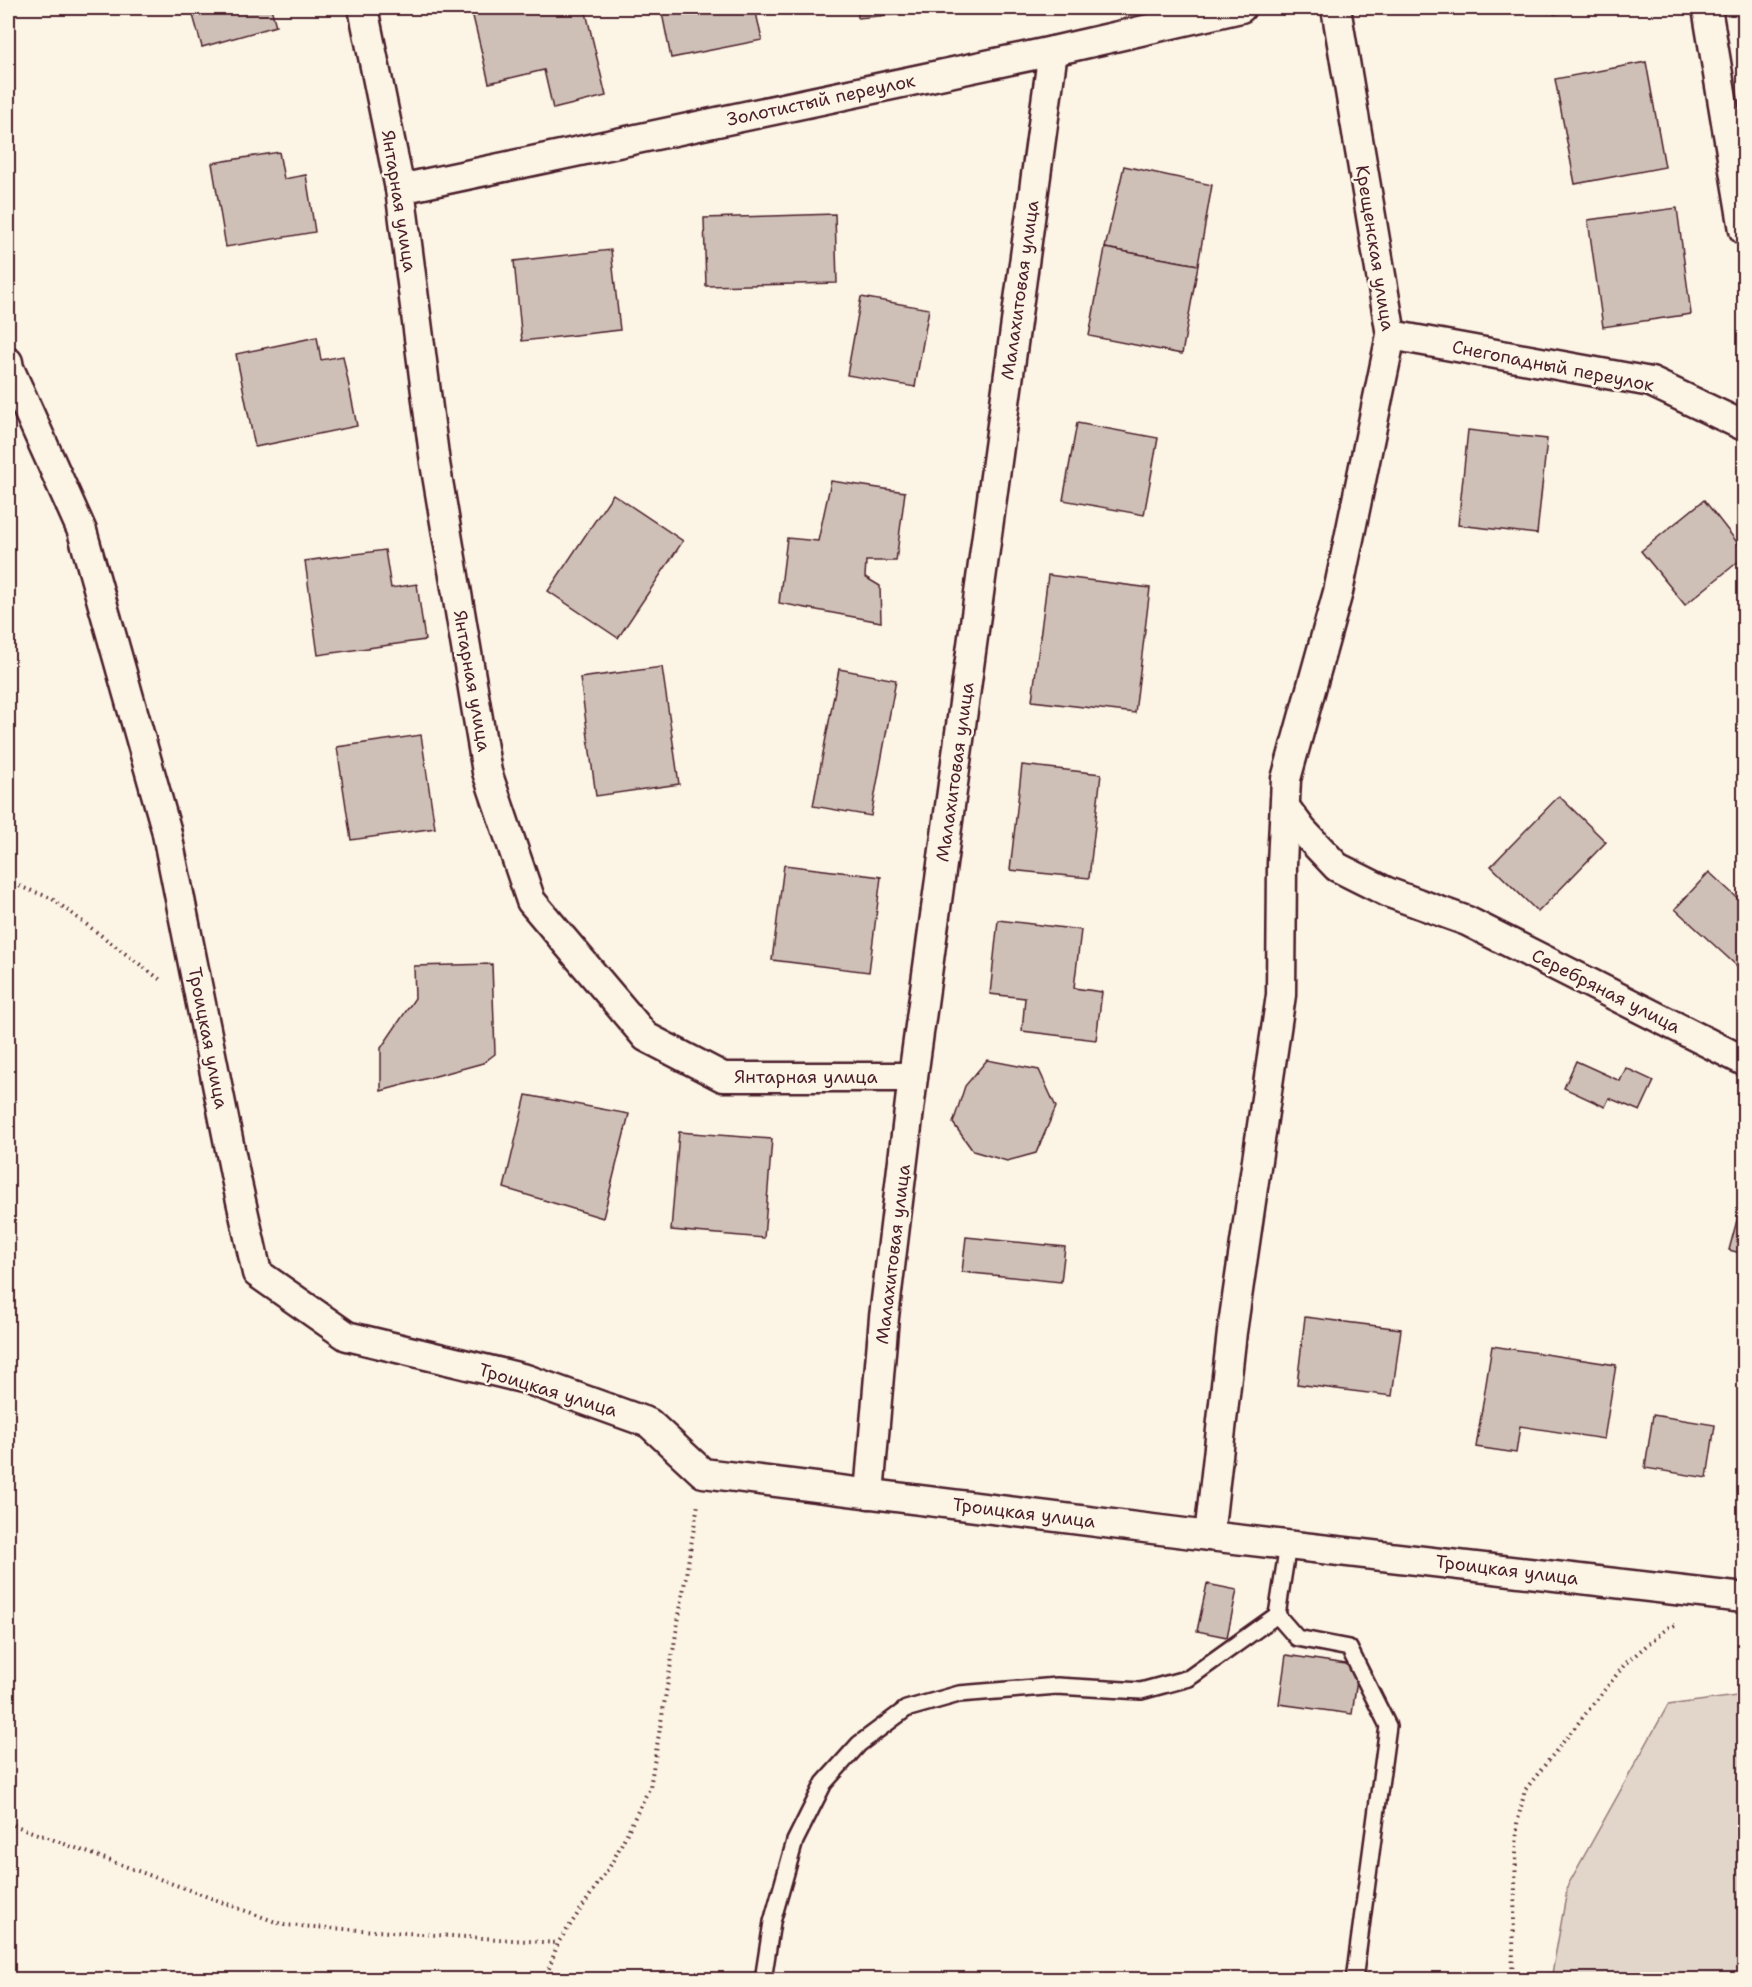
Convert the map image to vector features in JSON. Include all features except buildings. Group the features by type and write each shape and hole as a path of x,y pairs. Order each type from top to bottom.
{"street":[{"name":"Янтарная улица","path":"363,8 400,189 435,463 487,772 531,901 646,1037 723,1077 913,1077"},
{"name":"Золотистый переулок","path":"400,189 1053,51 1241,8"},
{"name":"Крещенская улица","path":"1209,1536 1232,1332 1281,995 1282,864 1286,779 1338,592 1391,335 1336,8"},
{"path":"1707,8 1744,230"},
{"name":"Малахитовая улица","path":"868,1494 884,1317 913,1077 1053,51"},
{"name":"Снегопадный переулок","path":"1391,335 1651,382 1744,426"},
{"name":"Троицкая улица","path":"8,362 82,531 166,829 257,1273 347,1336 526,1379 649,1423 703,1473 1209,1536 1743,1592"},
{"name":"Серебряная улица","path":"1285,807 1302,830 1337,867 1387,892 1467,921 1744,1061"}],"lane":[{"path":"763,1980 772,1922 795,1841 824,1784 860,1744 906,1709 959,1694 1058,1686 1141,1691 1190,1678 1277,1615 1288,1545"},
{"path":"1277,1615 1297,1638 1349,1648 1388,1726 1354,1980"}],"path":[{"path":"8,882 51,898 202,1011"},
{"path":"545,1980 558,1944 612,1863 651,1787 703,1473"},
{"path":"1512,1980 1517,1824 1525,1790 1626,1663 1666,1628 1677,1624"},
{"path":"8,1822 284,1924 558,1944"}],"shaded area":[{"path":"1744,1695 1744,1979 1551,1979 1568,1885 1668,1705"}]}
